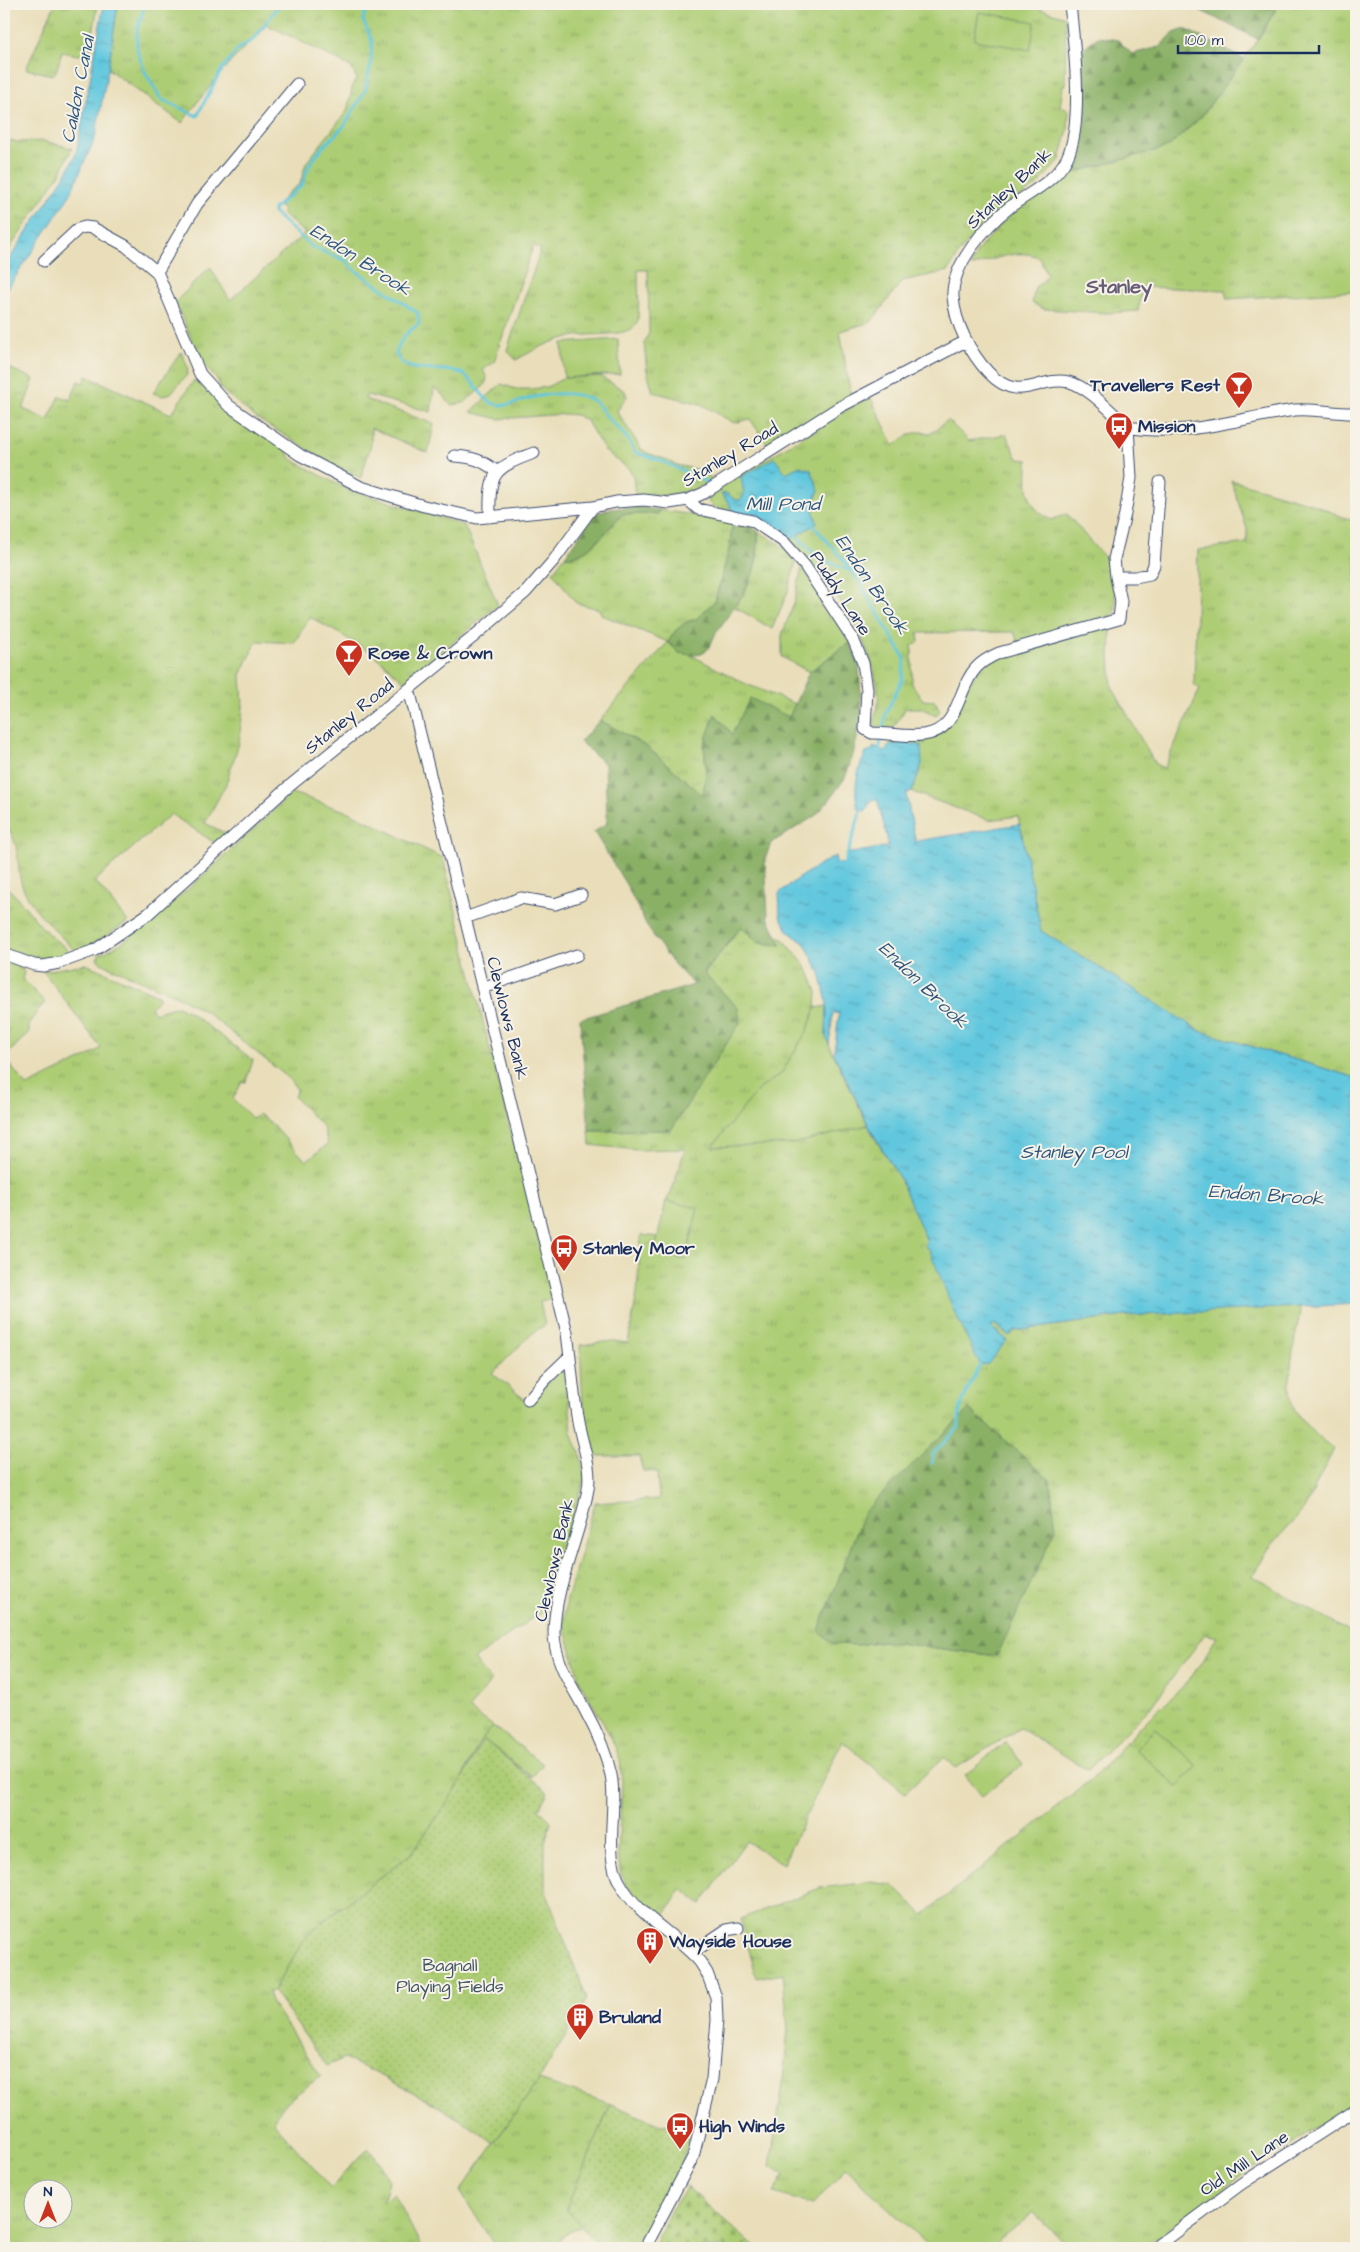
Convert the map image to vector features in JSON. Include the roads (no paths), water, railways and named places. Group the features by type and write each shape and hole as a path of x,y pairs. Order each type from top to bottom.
{"street":[{"name":"Stanley Bank","path":"1070,4 1076,68 1075,108 1070,150 1058,170 1045,183 996,219 972,246 962,264 953,297 958,319 966,340 987,371 999,382 1013,388 1030,389 1057,381 1079,385 1128,428"},
{"path":"157,272 197,204 297,84"},
{"path":"44,261 78,229 85,227 93,228 126,246 157,272 200,374 228,404 300,455 361,487 424,506 477,518 593,507"},
{"name":"Stanley Road","path":"4,954 34,965 43,966 59,963 94,950 115,938 148,914 287,788 526,592 554,560 593,507 616,502 688,500 704,493 838,408 966,340"},
{"path":"1128,428 1175,432 1296,410 1356,413"},
{"name":"Puddy Lane","path":"688,500 698,509 753,521 784,542 805,566 853,639 860,655 863,663 866,689 865,729 876,733 924,735 947,724 958,705 974,669 984,660 999,653 1119,619 1121,601 1114,559 1125,514 1131,478 1128,428"},
{"path":"490,517 491,484 497,472 506,463 534,452"},
{"path":"454,456 471,457 484,461 497,472"},
{"path":"1116,576 1135,577 1150,574 1154,566 1160,482"},
{"name":"Clewlows Bank","path":"409,689 556,1279 570,1356 578,1422 587,1465 588,1487 558,1605 554,1632 556,1650 562,1669 603,1745 611,1776 614,1799 613,1858 618,1881 631,1901 692,1953 707,1973 716,1997 717,2020 712,2079 693,2157 646,2248"},
{"path":"465,918 521,898 555,904 581,895"},
{"path":"482,988 577,955"},
{"path":"528,1400 570,1356"},
{"path":"692,1953 726,1930 738,1928"},
{"name":"Old Mill Lane","path":"1154,2248 1241,2184 1356,2110"}],"water":[{"path":"104,4 118,4 95,138 70,195 4,294 4,267 67,172 76,154"},
{"name":"Mill Pond","path":"774,458 786,473 800,466 811,470 819,490 812,506 817,523 790,540 733,514 729,503 721,494 726,493 735,500 741,500 744,494 741,477"},
{"name":"Stanley Pool","path":"903,743 921,745 922,764 912,792 906,794 916,843 917,841 1020,824 1041,931 1200,1031 1356,1078 1356,1304 1125,1316 1014,1331 1010,1336 994,1324 991,1327 1007,1340 988,1364 980,1365 954,1311 929,1249 926,1248 925,1243 927,1241 900,1179 871,1130 834,1054 839,1014 833,1013 829,1045 826,1036 827,1002 820,973 805,944 789,932 780,916 779,893 803,875 835,856 836,862 842,864 846,862 846,854 885,847 888,852 887,837 877,799 872,800 865,811 858,808 857,780 860,766 866,753 873,750 873,747 885,751 890,745"}],"waterway":[{"path":"145,4 137,30 137,50 145,72 161,99 197,116 222,69 238,49 254,39 280,4"},
{"name":"Endon Brook","path":"373,4 365,13 363,20 372,41 371,63 365,91 344,126 322,148 309,165 302,185 274,209 274,213 312,247 347,261 352,268 418,313 419,324 404,337 396,354 400,361 407,366 458,372 469,379 487,400 499,405 508,405 535,397 558,394 589,398 597,404 623,433 635,452 659,460 711,485"},
{"name":"Endon Brook","path":"812,524 846,563 858,580 905,659 902,680 886,713 879,751"},
{"path":"794,534 819,558 851,571"},
{"name":"Endon Brook","path":"844,865 862,807"},
{"path":"932,1463 933,1454 959,1427 962,1403 980,1365"}],"place":[{"name":"Travellers Rest","path":"1239,409"},
{"name":"Mission","path":"1119,450"},
{"name":"Rose & Crown","path":"349,677"},
{"name":"Stanley Moor","path":"564,1272"},
{"name":"Wayside House","path":"650,1965"},
{"name":"Bruland","path":"580,2041"},
{"name":"High Winds","path":"680,2150"}],"district":[{"name":"Stanley","path":"1119,286"}],"water label":[{"name":"Caldon Canal","path":"77,89"}],"park label":[{"name":"Bagnall Playing Fields","path":"450,1975"}]}
